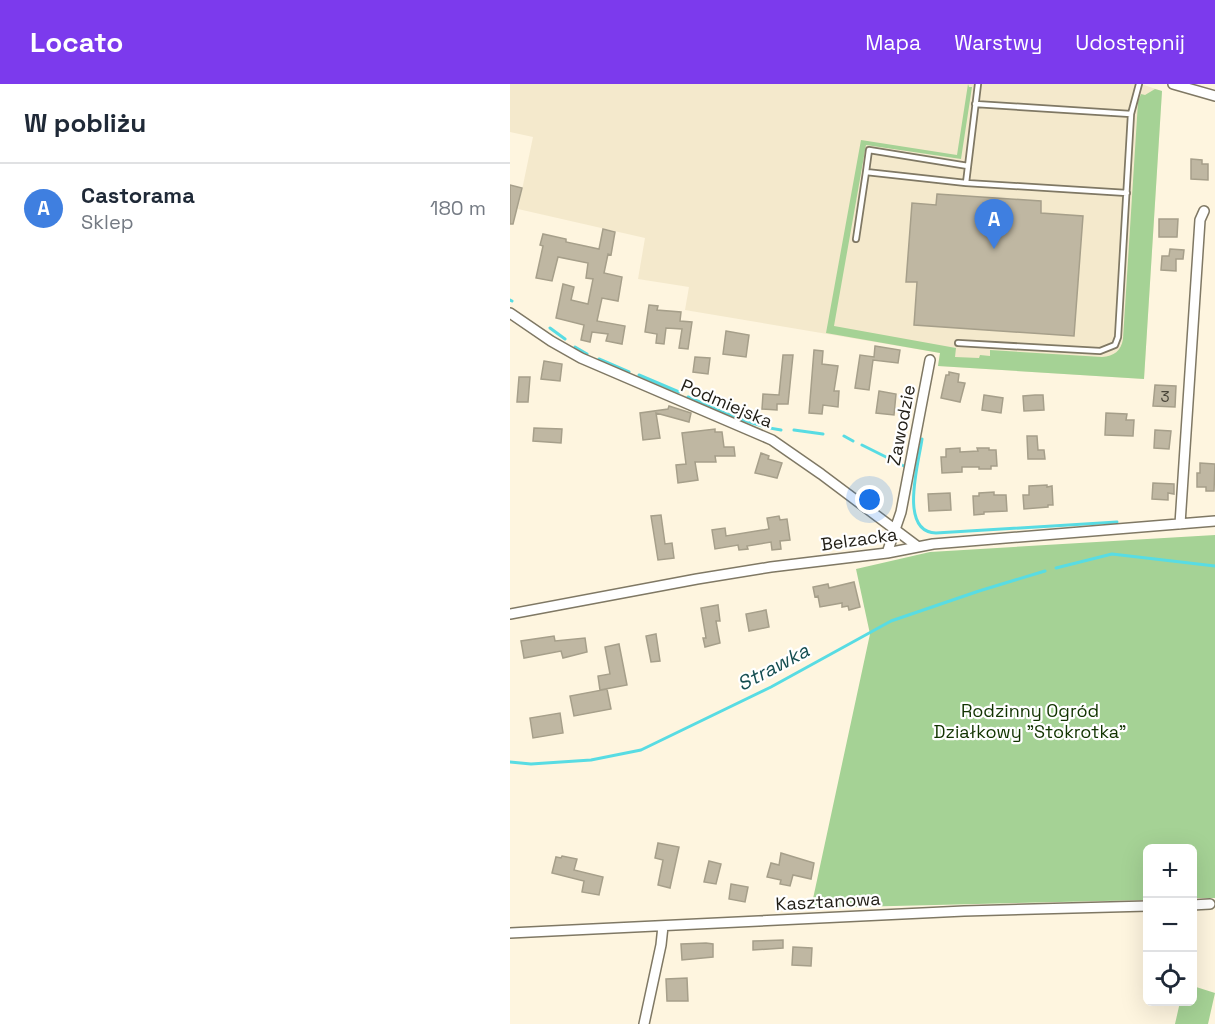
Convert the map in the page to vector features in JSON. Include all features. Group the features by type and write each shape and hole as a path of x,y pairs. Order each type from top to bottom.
{"street":[{"path":"1173,84 1215,96"},
{"path":"1180,524 1200,220 1204,211"},
{"name":"Podmiejska","path":"510,313 581,358 772,440 917,546"},
{"name":"Zawodzie","path":"887,553 901,512 930,360"},
{"name":"Belzacka","path":"510,614 707,577 887,553 917,546 1215,521"},
{"path":"1197,905 1210,904"},
{"name":"Kasztanowa","path":"510,933 964,911 1143,906"},
{"path":"644,1024 662,945 663,926"}],"lane":[{"path":"966,183 978,84"},
{"path":"958,343 1100,351 1115,345 1118,337 1131,114 1139,84"},
{"path":"975,104 1131,114"},
{"path":"856,239 869,150 968,166"},
{"path":"866,172 966,183 1127,193"}],"shaded area":[{"path":"510,84 1141,84 1162,91 1144,379 938,366 940,353 685,310 689,287 638,279 645,238 518,209 533,137 510,132"}],"green space":[{"path":"968,84 972,87 961,159 866,145 834,326 956,348 955,357 990,356 990,350 1102,357 1116,352 1121,347 1123,339 1138,102 1141,94 1145,95 1155,89 1162,91 1144,379 938,366 940,353 826,333 861,140 957,155"},
{"name":"Rodzinny Ogród Działkowy \"Stokrotka\"","path":"1215,535 1215,898 1197,898 1197,844 1143,844 1143,900 811,908 870,634 856,569 930,552"},
{"path":"1197,987 1215,993 1208,1024 1175,1024 1179,1006 1197,1006"}],"building":[{"path":"1191,159 1202,160 1202,164 1208,164 1208,180 1191,179"},
{"path":"510,185 522,188 513,224 510,224"},
{"path":"937,194 1041,201 1041,213 1083,216 1074,336 914,325 917,282 906,282 912,203 936,205"},
{"path":"1159,219 1178,219 1177,237 1159,237"},
{"path":"603,229 615,232 611,255 608,254 604,273 622,277 618,301 602,298 597,321 625,326 622,344 606,341 608,334 592,332 590,342 581,340 584,325 556,318 563,284 574,287 571,300 588,304 593,279 586,278 588,263 558,257 552,281 536,278 543,246 540,245 543,234 599,249"},
{"path":"1170,249 1184,250 1183,259 1176,259 1176,271 1161,270 1162,256 1169,256"},
{"path":"649,305 658,306 657,310 681,312 680,321 692,322 688,349 679,348 682,329 666,328 664,344 656,343 657,334 645,332"},
{"path":"726,331 749,335 746,357 723,354"},
{"path":"875,346 900,350 898,363 873,360 869,390 855,388 860,355 874,357"},
{"path":"814,350 823,351 822,364 838,366 834,391 839,391 838,407 823,405 822,414 809,413"},
{"path":"783,355 793,355 788,404 777,404 777,410 762,409 763,394 779,395"},
{"path":"695,357 710,358 708,374 693,372"},
{"path":"544,361 562,364 560,381 541,379"},
{"path":"949,372 959,374 958,382 965,383 960,402 941,398 946,375 949,375"},
{"path":"519,377 530,377 528,402 517,402"},
{"path":"1155,385 1176,386 1175,407 1153,406"},
{"path":"879,391 896,394 894,415 876,413"},
{"path":"984,395 1003,398 1001,413 982,410"},
{"path":"1043,395 1044,410 1024,411 1023,396"},
{"path":"669,406 691,413 689,422 656,413 660,438 643,440 640,413 668,409"},
{"path":"1106,413 1127,414 1126,420 1134,420 1133,436 1105,435"},
{"path":"534,428 562,429 561,443 533,441"},
{"path":"715,429 715,432 722,432 724,447 734,447 735,456 715,456 716,462 695,462 698,480 678,483 676,465 686,464 682,433"},
{"path":"1155,430 1171,431 1169,449 1154,448"},
{"path":"1027,436 1037,436 1038,450 1044,450 1045,459 1028,459"},
{"path":"960,448 960,452 978,451 977,448 996,450 997,466 991,466 991,469 962,467 962,472 942,473 941,457 946,457 946,449"},
{"path":"761,453 769,456 768,459 782,463 777,478 755,473"},
{"path":"1200,463 1215,464 1214,491 1206,491 1206,487 1197,487"},
{"path":"1153,483 1174,484 1174,494 1168,493 1168,500 1152,499"},
{"path":"1047,485 1047,487 1052,486 1053,505 1024,509 1023,495 1029,495 1029,486"},
{"path":"994,492 994,495 1006,495 1007,511 974,515 973,496 979,496 979,493"},
{"path":"950,493 951,510 929,511 928,494"},
{"path":"661,515 665,544 672,543 674,558 658,560 651,516"},
{"path":"779,516 780,520 787,519 790,540 780,541 781,549 772,550 771,542 747,546 748,549 739,550 738,545 715,549 712,530 725,528 726,536 769,529 767,518"},
{"path":"854,582 860,607 849,610 848,606 842,607 842,603 820,607 813,587 828,584 829,588"},
{"path":"718,605 720,621 716,621 720,643 705,647 703,638 706,638 701,608"},
{"path":"766,610 769,627 749,631 746,614"},
{"path":"656,634 660,661 651,662 646,636"},
{"path":"554,636 555,641 585,638 587,652 563,658 561,651 524,658 521,641"},
{"path":"619,644 627,685 600,690 598,676 610,674 605,647"},
{"path":"607,689 611,709 574,716 570,696"},
{"path":"560,713 563,733 533,738 530,718"},
{"path":"658,843 679,847 670,888 658,885 663,860 655,858"},
{"path":"781,853 814,863 811,879 793,875 790,886 780,884 781,880 767,877 771,863 779,865"},
{"path":"562,856 577,859 574,870 603,877 599,895 582,892 584,881 552,873 556,857 561,858"},
{"path":"709,861 721,864 716,884 704,882"},
{"path":"731,884 748,887 745,902 729,899"},
{"path":"783,940 783,948 753,950 753,941"},
{"path":"681,944 713,944 713,957 682,960"},
{"path":"793,947 812,948 811,966 792,965"},
{"path":"687,978 688,1001 667,1001 666,979"}],"waterway":[{"path":"550,328 565,339"},
{"path":"575,347 587,354"},
{"path":"599,359 629,372"},
{"path":"639,375 679,392"},
{"path":"688,397 745,421 781,430"},
{"path":"794,430 823,434"},
{"path":"844,436 853,441"},
{"path":"922,439 915,479 914,509 917,521 924,530 936,533 1117,522"},
{"path":"862,445 906,467"},
{"name":"Strawka","path":"1056,568 1112,554 1215,566"},
{"name":"Strawka","path":"510,762 531,764 591,760 641,750 771,687 891,621 1045,571"}],"place":[{"name":"Castorama","path":"994,249"}]}
